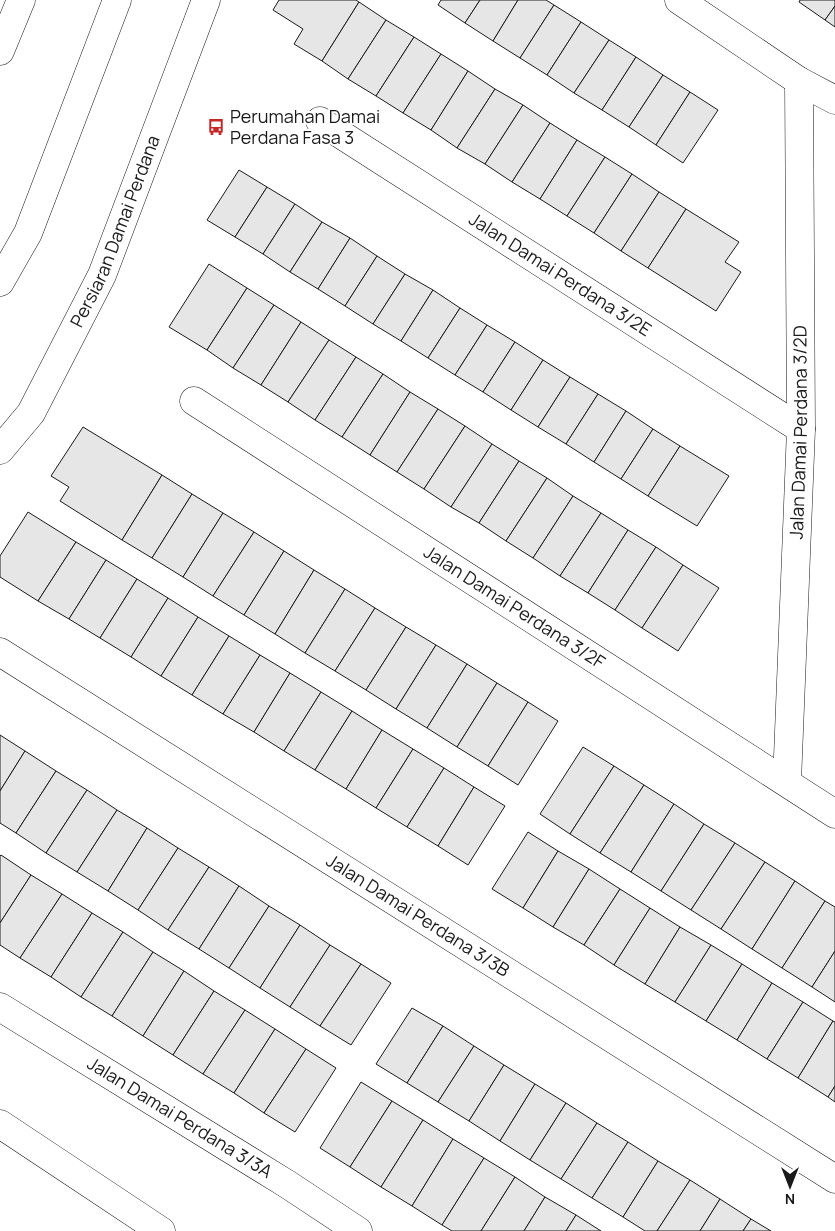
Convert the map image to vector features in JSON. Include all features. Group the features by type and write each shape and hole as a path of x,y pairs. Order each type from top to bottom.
{"street":[{"path":"0,51 21,0"},
{"path":"0,282 28,233 117,0"},
{"name":"Persiaran Damai Perdana","path":"0,450 31,413 102,275 206,0"},
{"path":"679,0 799,81 835,100"},
{"name":"Jalan Damai Perdana 3/2D","path":"788,782 801,429 799,81"},
{"name":"Jalan Damai Perdana 3/2E","path":"320,121 801,429"},
{"name":"Jalan Damai Perdana 3/2F","path":"194,401 835,814"},
{"name":"Jalan Damai Perdana 3/3B","path":"0,652 835,1179"},
{"name":"Jalan Damai Perdana 3/3A","path":"0,1007 287,1184 358,1231"},
{"path":"0,1124 161,1231"}],"building":[{"path":"279,0 356,0 359,2 322,61 294,44 303,29 273,10"},
{"path":"441,0 480,0 465,23 438,5"},
{"path":"480,0 518,0 493,41 465,23"},
{"path":"518,0 546,0 554,5 520,58 493,41"},
{"path":"800,0 835,0 835,6 825,20 799,2"},
{"path":"359,2 386,20 348,79 322,61"},
{"path":"554,5 581,22 547,75 520,58"},
{"path":"835,6 835,27 825,20"},
{"path":"386,20 414,37 376,96 348,79"},
{"path":"581,22 609,40 574,93 547,75"},
{"path":"414,37 441,54 403,113 376,96"},
{"path":"609,40 636,57 602,110 574,93"},
{"path":"441,54 468,71 431,130 403,113"},
{"path":"636,57 663,75 629,127 602,110"},
{"path":"468,71 495,89 457,148 431,130"},
{"path":"663,75 690,92 656,145 629,127"},
{"path":"495,89 523,105 485,164 457,148"},
{"path":"690,92 718,110 683,163 656,145"},
{"path":"523,105 550,123 512,182 485,164"},
{"path":"550,123 577,140 540,199 512,182"},
{"path":"577,140 605,157 567,216 540,199"},
{"path":"605,157 632,174 594,233 567,216"},
{"path":"239,170 267,187 235,237 207,220"},
{"path":"632,174 659,192 621,251 594,233"},
{"path":"267,187 295,204 263,254 235,237"},
{"path":"659,192 686,209 648,268 621,251"},
{"path":"295,204 322,222 290,272 263,254"},
{"path":"686,209 739,242 725,262 741,272 716,311 648,268"},
{"path":"322,222 350,238 318,289 290,272"},
{"path":"350,238 377,256 345,306 318,289"},
{"path":"377,256 405,274 373,324 345,306"},
{"path":"209,264 247,288 207,350 169,327"},
{"path":"405,274 433,290 401,341 373,324"},
{"path":"247,288 274,305 233,368 207,350"},
{"path":"433,290 460,308 428,358 401,341"},
{"path":"274,305 301,322 261,385 233,368"},
{"path":"460,308 487,325 455,375 428,358"},
{"path":"301,322 329,340 288,402 261,385"},
{"path":"487,325 515,342 483,392 455,375"},
{"path":"329,340 356,357 315,420 288,402"},
{"path":"515,342 543,360 511,410 483,392"},
{"path":"356,357 383,374 342,437 315,420"},
{"path":"543,360 570,377 538,427 511,410"},
{"path":"383,374 410,392 370,455 342,437"},
{"path":"570,377 598,394 566,444 538,427"},
{"path":"410,392 438,409 397,472 370,455"},
{"path":"598,394 626,411 594,462 566,444"},
{"path":"438,409 465,426 424,489 397,472"},
{"path":"626,411 653,429 621,479 594,462"},
{"path":"465,426 492,444 451,507 424,489"},
{"path":"83,427 162,475 122,540 60,501 69,487 51,476"},
{"path":"653,429 680,446 648,496 621,479"},
{"path":"492,444 519,461 479,523 451,507"},
{"path":"680,446 729,476 697,526 648,496"},
{"path":"519,461 547,478 506,541 479,523"},
{"path":"162,475 192,494 152,558 122,540"},
{"path":"547,478 573,496 533,558 506,541"},
{"path":"192,494 223,513 183,577 152,558"},
{"path":"573,496 601,513 560,576 533,558"},
{"path":"28,512 76,542 38,601 0,577 0,556"},
{"path":"223,513 254,532 213,596 183,577"},
{"path":"601,513 628,530 588,593 560,576"},
{"path":"628,530 656,547 615,610 588,593"},
{"path":"254,532 284,551 244,615 213,596"},
{"path":"76,542 106,560 69,619 38,601"},
{"path":"656,547 683,565 642,628 615,610"},
{"path":"284,551 314,570 275,634 244,615"},
{"path":"106,560 137,579 100,638 69,619"},
{"path":"683,565 719,588 678,651 642,628"},
{"path":"314,570 345,589 305,653 275,634"},
{"path":"137,579 168,598 131,657 100,638"},
{"path":"345,589 375,608 335,671 305,653"},
{"path":"168,598 198,617 161,676 131,657"},
{"path":"375,608 406,627 366,690 335,671"},
{"path":"198,617 229,636 192,695 161,676"},
{"path":"406,627 436,645 396,709 366,690"},
{"path":"229,636 260,655 223,714 192,695"},
{"path":"436,645 467,664 427,728 396,709"},
{"path":"260,655 290,673 254,732 223,714"},
{"path":"467,664 497,683 457,747 427,728"},
{"path":"290,673 321,692 284,751 254,732"},
{"path":"497,683 528,702 488,766 457,747"},
{"path":"321,692 352,711 315,770 284,751"},
{"path":"528,702 558,721 518,785 488,766"},
{"path":"352,711 382,730 346,789 315,770"},
{"path":"382,730 413,749 376,808 346,789"},
{"path":"0,735 25,751 0,791"},
{"path":"583,747 614,766 570,834 540,814"},
{"path":"413,749 444,768 407,827 376,808"},
{"path":"25,751 56,771 16,833 0,823 0,791"},
{"path":"614,766 644,785 600,853 570,834"},
{"path":"444,768 474,787 438,846 407,827"},
{"path":"56,771 87,790 46,853 16,833"},
{"path":"644,785 674,804 631,872 600,853"},
{"path":"474,787 505,806 468,865 438,846"},
{"path":"87,790 117,810 77,872 46,853"},
{"path":"674,804 704,824 661,891 631,872"},
{"path":"117,810 147,828 108,891 77,872"},
{"path":"704,824 735,843 691,910 661,891"},
{"path":"147,828 178,848 138,910 108,891"},
{"path":"528,832 558,851 523,908 492,889"},
{"path":"735,843 765,862 721,929 691,910"},
{"path":"178,848 209,867 168,930 138,910"},
{"path":"558,851 589,869 553,927 523,908"},
{"path":"0,856 31,875 0,923"},
{"path":"765,862 795,881 752,949 721,929"},
{"path":"209,867 239,886 199,949 168,930"},
{"path":"589,869 620,889 584,945 553,927"},
{"path":"31,875 62,894 20,958 0,945 0,923"},
{"path":"795,881 825,901 782,968 752,949"},
{"path":"239,886 269,906 229,968 199,949"},
{"path":"620,889 650,908 614,965 584,945"},
{"path":"62,894 92,913 51,977 20,958"},
{"path":"825,901 835,907 835,951 812,987 782,968"},
{"path":"269,906 300,925 260,988 229,968"},
{"path":"650,908 680,927 645,984 614,965"},
{"path":"92,913 123,932 81,997 51,977"},
{"path":"300,925 330,945 290,1007 260,988"},
{"path":"680,927 711,945 675,1002 645,984"},
{"path":"123,932 153,952 112,1016 81,997"},
{"path":"330,945 361,964 320,1026 290,1007"},
{"path":"711,945 742,964 706,1021 675,1002"},
{"path":"835,951 835,1002 812,987"},
{"path":"153,952 184,971 143,1036 112,1016"},
{"path":"361,964 391,983 351,1045 320,1026"},
{"path":"742,964 772,983 737,1040 706,1021"},
{"path":"184,971 214,991 173,1055 143,1036"},
{"path":"772,983 803,1002 767,1059 737,1040"},
{"path":"214,991 245,1010 203,1074 173,1055"},
{"path":"803,1002 833,1021 798,1078 767,1059"},
{"path":"412,1008 443,1026 407,1083 376,1064"},
{"path":"245,1010 275,1029 234,1093 203,1074"},
{"path":"833,1021 835,1022 835,1086 828,1097 798,1078"},
{"path":"443,1026 474,1046 438,1102 407,1083"},
{"path":"275,1029 306,1049 264,1113 234,1093"},
{"path":"474,1046 504,1065 469,1121 438,1102"},
{"path":"306,1049 336,1068 295,1132 264,1113"},
{"path":"504,1065 535,1084 500,1141 469,1121"},
{"path":"361,1082 392,1101 350,1167 320,1148"},
{"path":"535,1084 566,1103 530,1160 500,1141"},
{"path":"835,1086 835,1102 828,1097"},
{"path":"392,1101 423,1120 381,1187 350,1167"},
{"path":"566,1103 597,1123 561,1179 530,1160"},
{"path":"423,1120 453,1139 412,1206 381,1187"},
{"path":"597,1123 628,1142 592,1198 561,1179"},
{"path":"453,1139 484,1158 442,1225 412,1206"},
{"path":"628,1142 658,1161 623,1217 592,1198"},
{"path":"484,1158 515,1177 481,1231 452,1231 442,1225"},
{"path":"658,1161 690,1180 657,1231 645,1231 623,1217"},
{"path":"515,1177 545,1197 524,1231 481,1231"},
{"path":"690,1180 720,1199 700,1231 657,1231"},
{"path":"545,1197 576,1215 566,1231 524,1231"},
{"path":"720,1199 751,1219 743,1231 700,1231"},
{"path":"576,1215 601,1231 566,1231"},
{"path":"751,1219 771,1231 743,1231"}],"place":[{"name":"Perumahan Damai Perdana Fasa 3","path":"216,127"}]}
